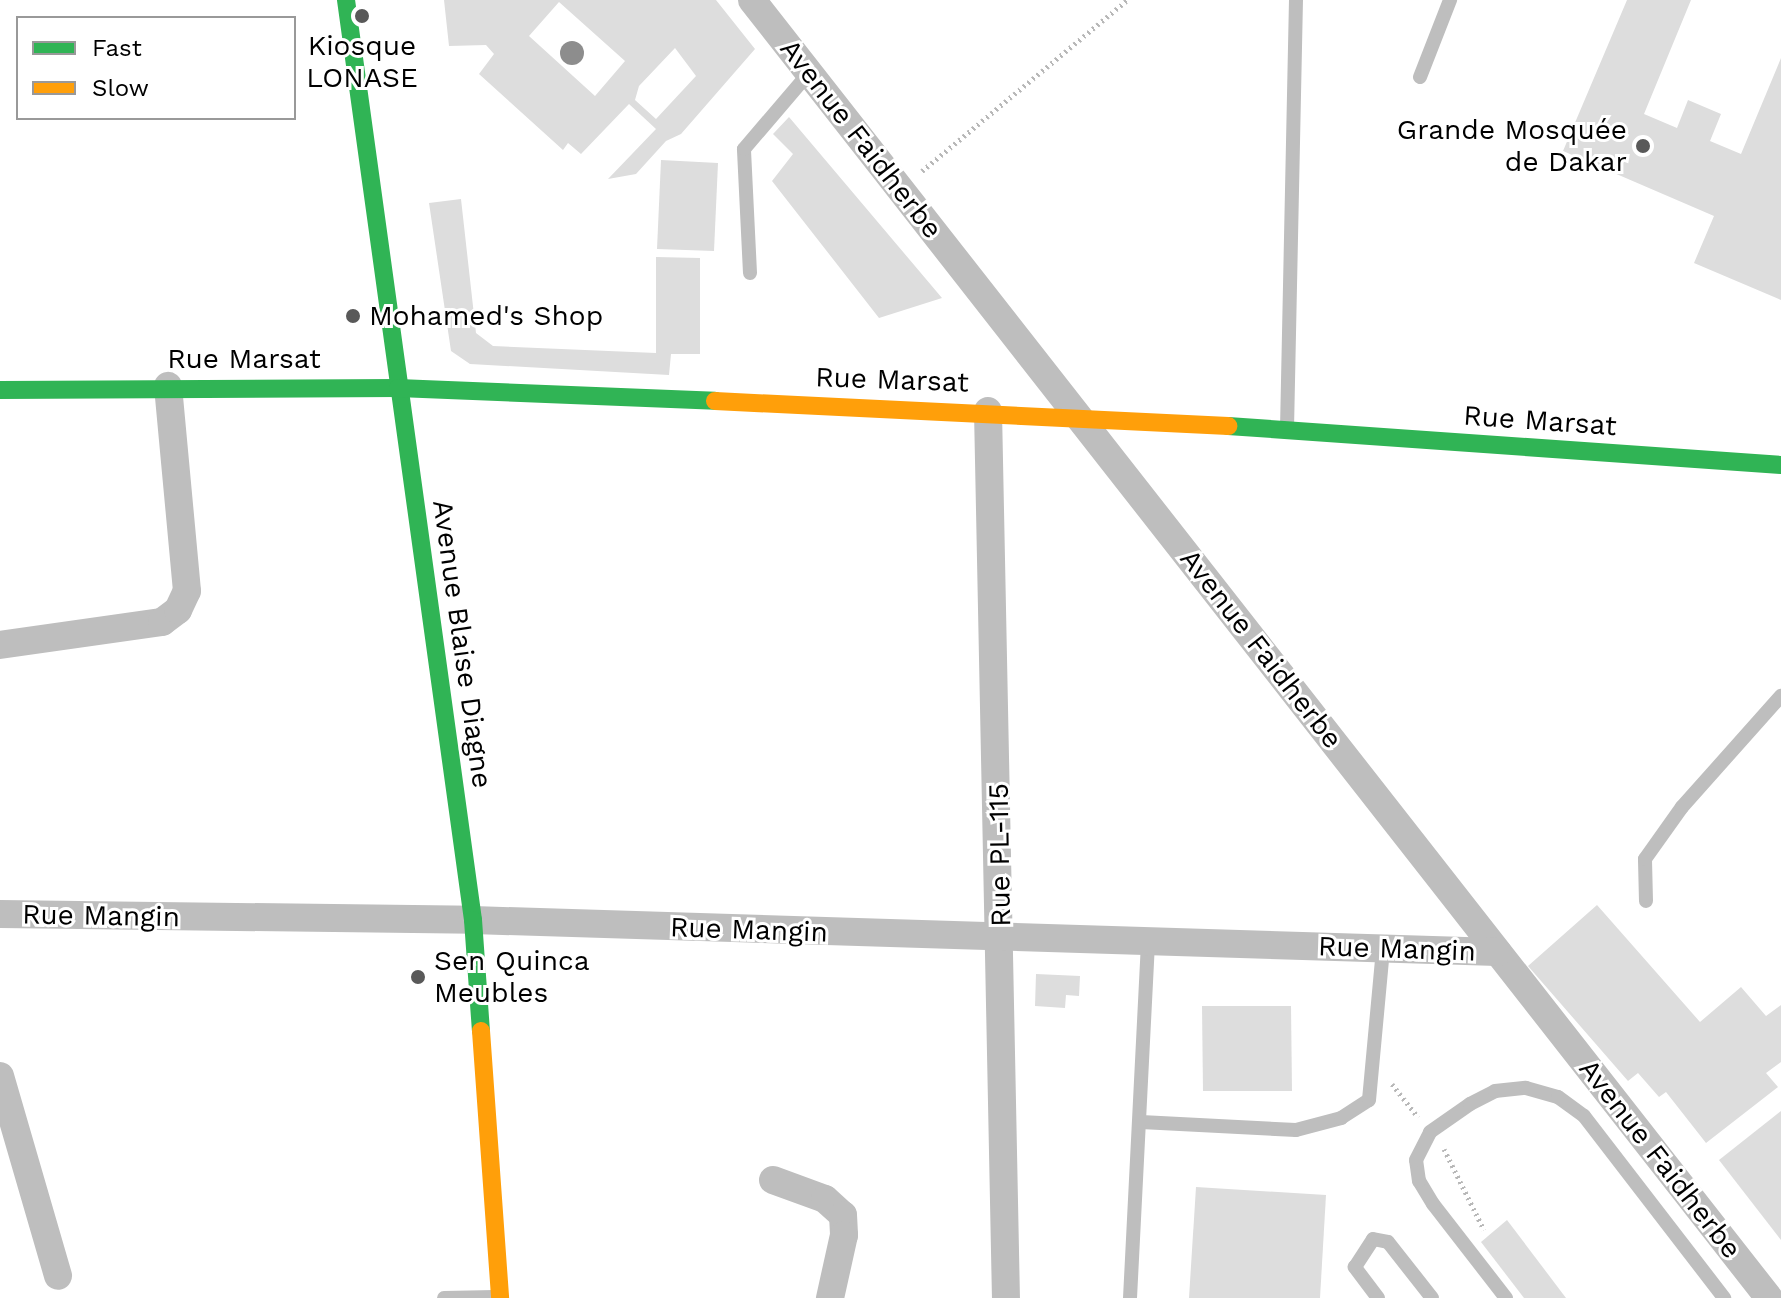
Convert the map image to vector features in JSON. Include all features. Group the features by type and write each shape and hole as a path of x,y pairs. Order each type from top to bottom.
{"street":[{"name":"Avenue Blaise Diagne","path":"346,0 473,920 500,1297"},
{"name":"Avenue Faidherbe","path":"752,0 1769,1298"},
{"name":"Rue Marsat","path":"0,390 168,386 398,388 988,411 1781,465"},
{"path":"0,645 162,622 178,610 187,591 168,386"},
{"name":"Rue PL-115","path":"988,411 1002,939 1006,1298"},
{"name":"Rue Mangin","path":"0,914 473,920 1002,939 1498,952"},
{"path":"0,1076 58,1276"},
{"path":"773,1180 825,1199 843,1215 844,1235 830,1298"}],"lane":[{"path":"1287,433 1296,0"},
{"path":"1420,77 1450,0"},
{"path":"750,273 744,149 809,73"},
{"path":"1646,901 1645,859 1682,807 1781,696"},
{"path":"1130,1298 1148,941"},
{"path":"1141,1122 1296,1130 1341,1118 1369,1100 1383,949"},
{"path":"1506,1298 1433,1204 1419,1181 1416,1160 1430,1132 1470,1104 1495,1091 1526,1088 1558,1097 1584,1116 1724,1298"},
{"path":"1378,1298 1355,1267 1363,1248 1373,1239 1388,1242 1432,1298"},
{"path":"444,1298 500,1297"}],"path":[{"path":"900,190 1127,0"}],"building":[{"path":"444,0 716,0 755,49 681,134 666,141 636,174 608,179 656,129 629,104 581,154 568,143 563,150 479,74 494,54 486,45 449,46","holes":["559,2 625,61 595,96 529,36","675,48 696,76 656,119 635,100 639,86"]},
{"name":"Grande Mosquée de Dakar","path":"1627,0 1691,0 1644,114 1677,128 1688,100 1721,114 1710,141 1741,154 1781,58 1781,300 1694,263 1714,216 1563,151"},
{"path":"789,117 942,298 879,318 772,181 793,154 773,134"},
{"path":"661,160 718,163 714,251 657,249"},
{"path":"461,199 476,333 493,346 656,353 656,257 700,258 700,354 671,354 669,375 470,364 451,351 429,203"},
{"path":"1597,905 1700,1022 1741,987 1766,1016 1781,1005 1781,1062 1766,1073 1778,1087 1706,1143 1666,1092 1659,1097 1638,1073 1628,1081 1528,966"},
{"path":"1036,974 1080,976 1079,996 1066,995 1065,1008 1035,1006"},
{"path":"1202,1006 1291,1006 1292,1091 1203,1091"},
{"path":"1781,1111 1781,1240 1719,1160"},
{"path":"1196,1187 1326,1195 1320,1298 1189,1298"},
{"path":"1507,1220 1566,1298 1524,1298 1481,1242"}],"traffic: fast":[{"path":"346,0 473,920 481,1031"},
{"path":"0,390 398,388 715,401"},
{"path":"1228,426 1781,465"}],"traffic: slow":[{"path":"715,401 1228,426"},
{"path":"481,1031 500,1298"}],"place":[{"name":"Kiosque LONASE","path":"362,16"},
{"name":"Grande Mosquée de Dakar","path":"1643,146"},
{"name":"Mohamed's Shop","path":"353,316"},
{"name":"Sen Quinca Meubles","path":"418,977"}]}
